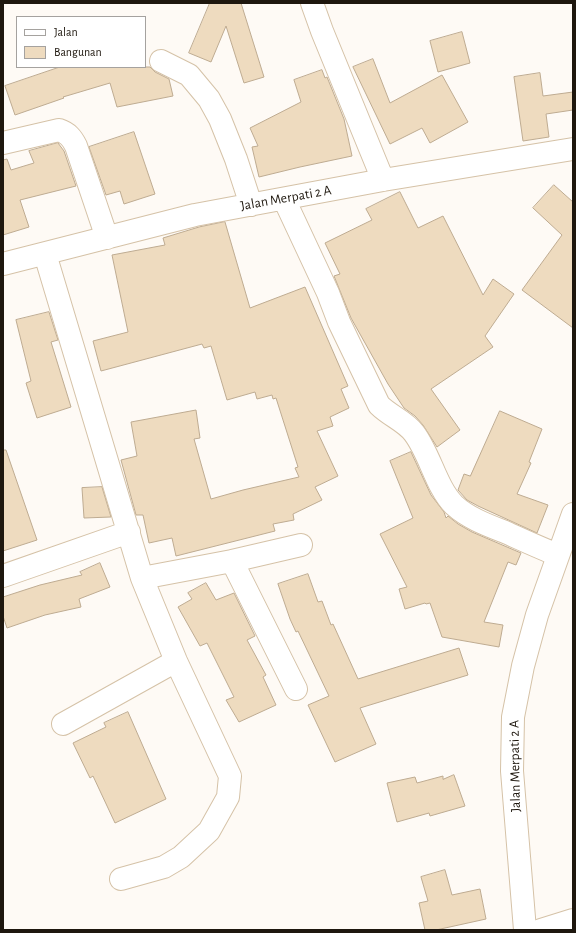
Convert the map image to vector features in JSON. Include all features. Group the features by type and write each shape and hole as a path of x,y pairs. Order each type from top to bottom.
{"street":[{"path":"312,3 383,180"},
{"path":"161,61 189,74 209,99 220,119 252,205"},
{"path":"3,143 59,130 69,135 76,146 107,238"},
{"name":"Jalan Merpati 2 A","path":"3,264 195,215 383,180 573,149"},
{"path":"284,199 378,405 387,413 402,422 414,433 431,463 444,491 452,503 461,511 475,519 558,555"},
{"path":"45,254 142,578 176,660 230,776 228,797 209,831 181,857 164,867 121,879"},
{"name":"Jalan Merpati 2 A","path":"525,930 512,771 513,717 523,666 537,615 573,514"},
{"path":"3,576 129,532"},
{"path":"142,578 232,561 301,545"},
{"path":"232,561 296,689"},
{"path":"63,724 176,660"},
{"path":"541,930 573,920"}],"building":[{"path":"210,3 241,3 264,77 244,83 226,26 211,62 189,53"},
{"path":"462,32 470,63 438,72 430,41"},
{"path":"373,59 390,103 442,75 468,122 430,143 422,128 390,144 353,67"},
{"path":"150,67 155,72 169,79 173,96 117,107 110,83 63,97 64,98 15,115 5,86 57,68"},
{"path":"322,70 325,78 327,77 344,119 352,156 259,177 252,147 258,146 250,128 301,102 294,80"},
{"path":"540,73 543,96 573,92 573,110 546,114 549,137 523,141 514,77"},
{"path":"134,132 155,194 124,204 120,191 106,195 89,147"},
{"path":"58,143 64,151 76,186 20,200 29,227 3,235 3,160 7,159 11,170 34,163 29,151"},
{"path":"554,185 573,202 573,328 522,290 562,235 533,208"},
{"path":"400,192 418,228 443,216 483,295 493,279 514,294 485,336 493,347 431,389 460,430 437,447 423,425 415,416 404,408 388,384 351,318 334,276 340,274 325,243 372,220 366,209"},
{"path":"225,222 250,308 305,287 348,386 341,389 349,408 330,417 333,426 317,431 338,476 315,487 322,500 293,514 294,520 273,524 275,531 176,556 172,538 149,543 143,515 136,515 121,460 137,456 131,422 196,410 200,438 194,439 211,499 299,477 295,468 298,467 276,398 273,399 272,395 257,399 255,392 227,400 211,346 204,348 202,344 101,371 93,341 128,332 112,255 165,245 163,238 199,227"},
{"path":"49,312 58,340 51,342 71,407 37,418 26,383 31,381 16,320"},
{"path":"500,411 542,429 529,462 531,463 517,494 548,505 537,533 478,506 467,500 458,490 464,474 470,476"},
{"path":"3,450 6,450 37,540 3,551"},
{"path":"411,452 431,495 444,512 446,518 448,516 472,532 521,553 516,565 508,562 484,622 503,625 499,647 442,637 430,603 405,609 399,589 407,587 380,534 413,518 390,461"},
{"path":"102,487 111,517 84,518 82,488"},
{"path":"100,563 110,587 79,599 81,607 45,615 7,628 3,616 3,597 40,585 82,575 80,572"},
{"path":"308,574 318,602 322,601 331,625 333,624 358,679 459,648 468,675 360,708 376,744 335,762 308,705 329,696 298,631 296,632 290,619 278,584"},
{"path":"206,583 216,600 234,593 255,636 247,640 266,675 263,677 276,705 239,722 226,700 234,697 207,643 200,646 178,607 192,599 188,593"},
{"path":"128,712 166,799 115,823 93,776 90,778 73,743 106,727 104,723"},
{"path":"454,775 465,806 430,816 429,813 397,822 387,783 415,777 417,783 443,776 443,779"},
{"path":"445,870 452,895 480,889 486,919 436,930 425,930 419,903 428,901 421,877"}]}
